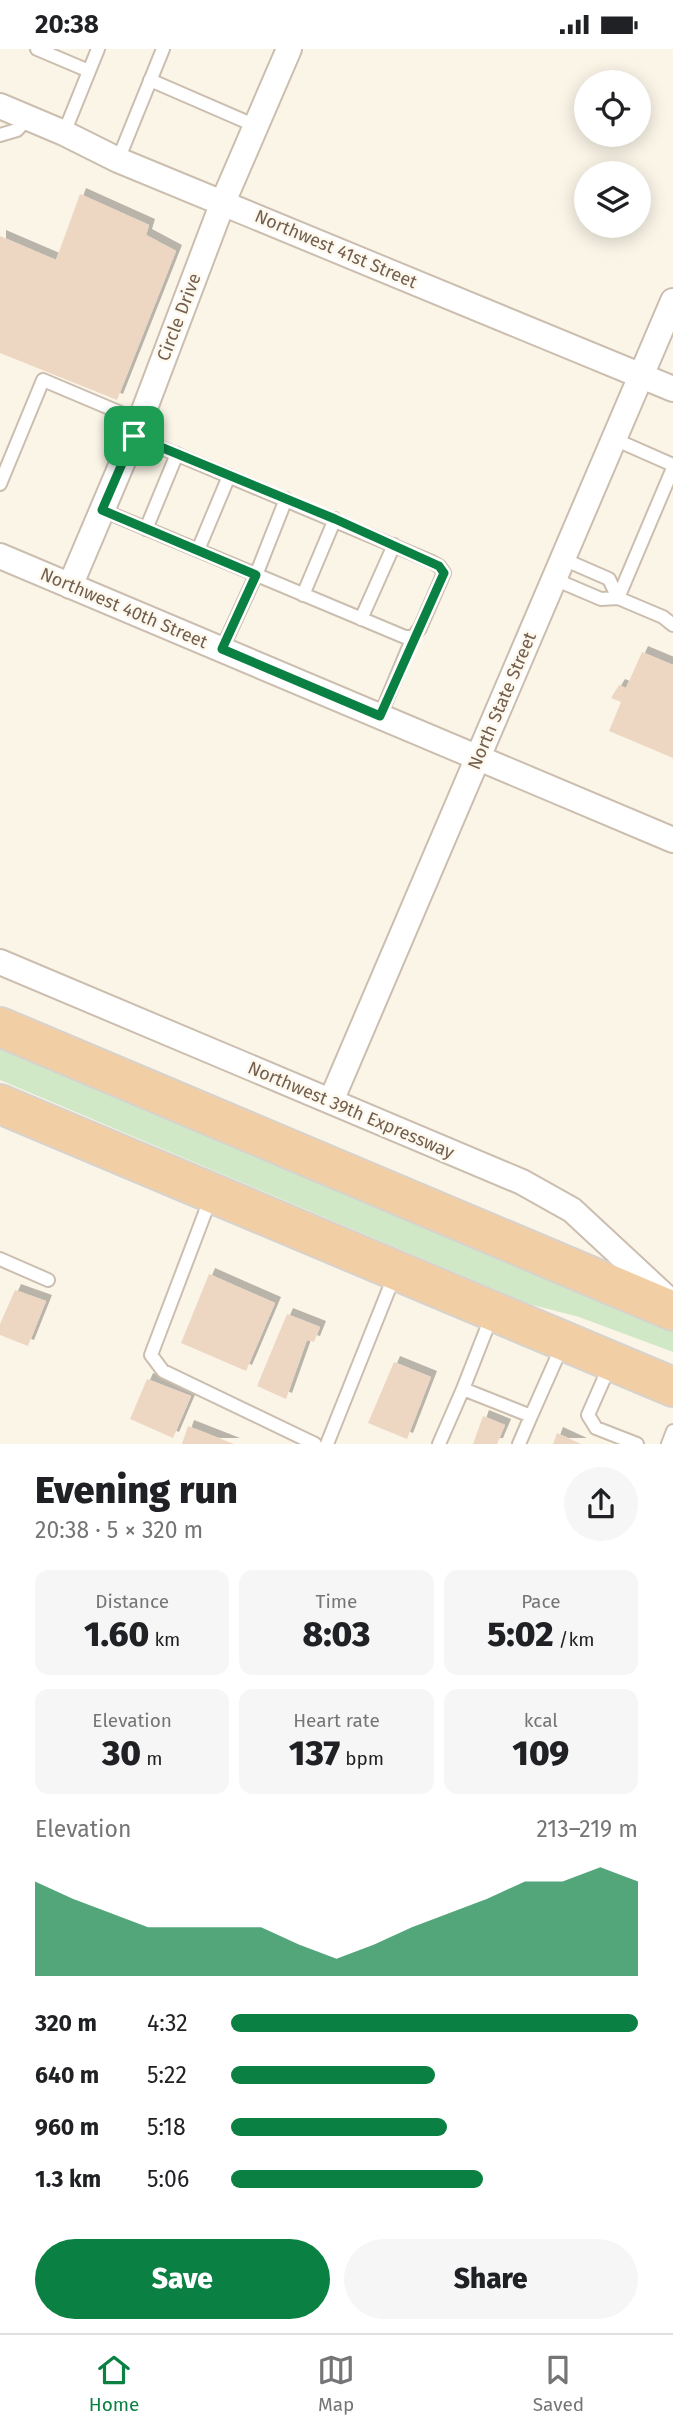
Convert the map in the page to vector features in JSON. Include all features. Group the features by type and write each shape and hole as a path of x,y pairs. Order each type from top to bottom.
{"highway":[{"path":"0,1027 673,1311"},
{"path":"0,1105 673,1387"}],"street":[{"name":"Circle Drive","path":"70,586 137,428 223,202 289,49"},
{"name":"Northwest 41st Street","path":"0,106 118,160 673,389"},
{"name":"North State Street","path":"331,1101 673,301"},
{"name":"Northwest 40th Street","path":"0,557 673,840"},
{"name":"Northwest 39th Expressway","path":"0,962 522,1182 572,1210 673,1304"}],"lane":[{"path":"37,49 89,71"},
{"path":"64,133 98,49"},
{"path":"118,160 163,49"},
{"path":"150,80 256,126"},
{"path":"0,135 17,130 28,118"},
{"path":"0,484 43,380 137,428 177,454 335,519 439,566 444,573 380,716"},
{"path":"614,439 673,466 618,598"},
{"path":"146,529 177,454"},
{"path":"198,550 229,476"},
{"path":"222,649 256,575 286,499"},
{"path":"102,510 405,637 414,637"},
{"path":"303,595 335,519"},
{"path":"361,619 394,545"},
{"path":"558,569 609,579 618,598"},
{"path":"558,569 601,599 618,598 663,617 673,625"},
{"path":"213,1193 151,1355 163,1371 315,1444"},
{"path":"0,1259 48,1280"},
{"path":"327,1444 396,1271"},
{"path":"439,1444 494,1312"},
{"path":"519,1444 564,1341"},
{"path":"612,1361 587,1415 596,1428 637,1444"},
{"path":"463,1389 531,1416"},
{"path":"668,1444 673,1431"}],"green space":[{"path":"0,1044 673,1327 673,1352 579,1317 529,1304 0,1080"}],"building":[{"path":"80,194 149,225 146,235 176,251 117,400 0,353 0,236 56,260"},
{"path":"642,652 673,665 673,758 609,731 621,702 611,698 619,685 626,688"},
{"path":"209,1274 275,1303 246,1371 181,1343"},
{"path":"15,1290 46,1301 28,1346 0,1335 0,1324"},
{"path":"287,1314 320,1327 314,1342 307,1340 286,1399 257,1386"},
{"path":"394,1362 431,1377 407,1439 368,1423"},
{"path":"147,1379 191,1396 173,1438 130,1419"},
{"path":"483,1416 505,1425 497,1444 473,1444"},
{"path":"188,1426 234,1444 182,1444"},
{"path":"557,1433 581,1444 553,1444"}],"route":[{"path":"134,436 335,519 439,566 444,573 380,716 222,649 256,575 102,510 134,436"}]}
